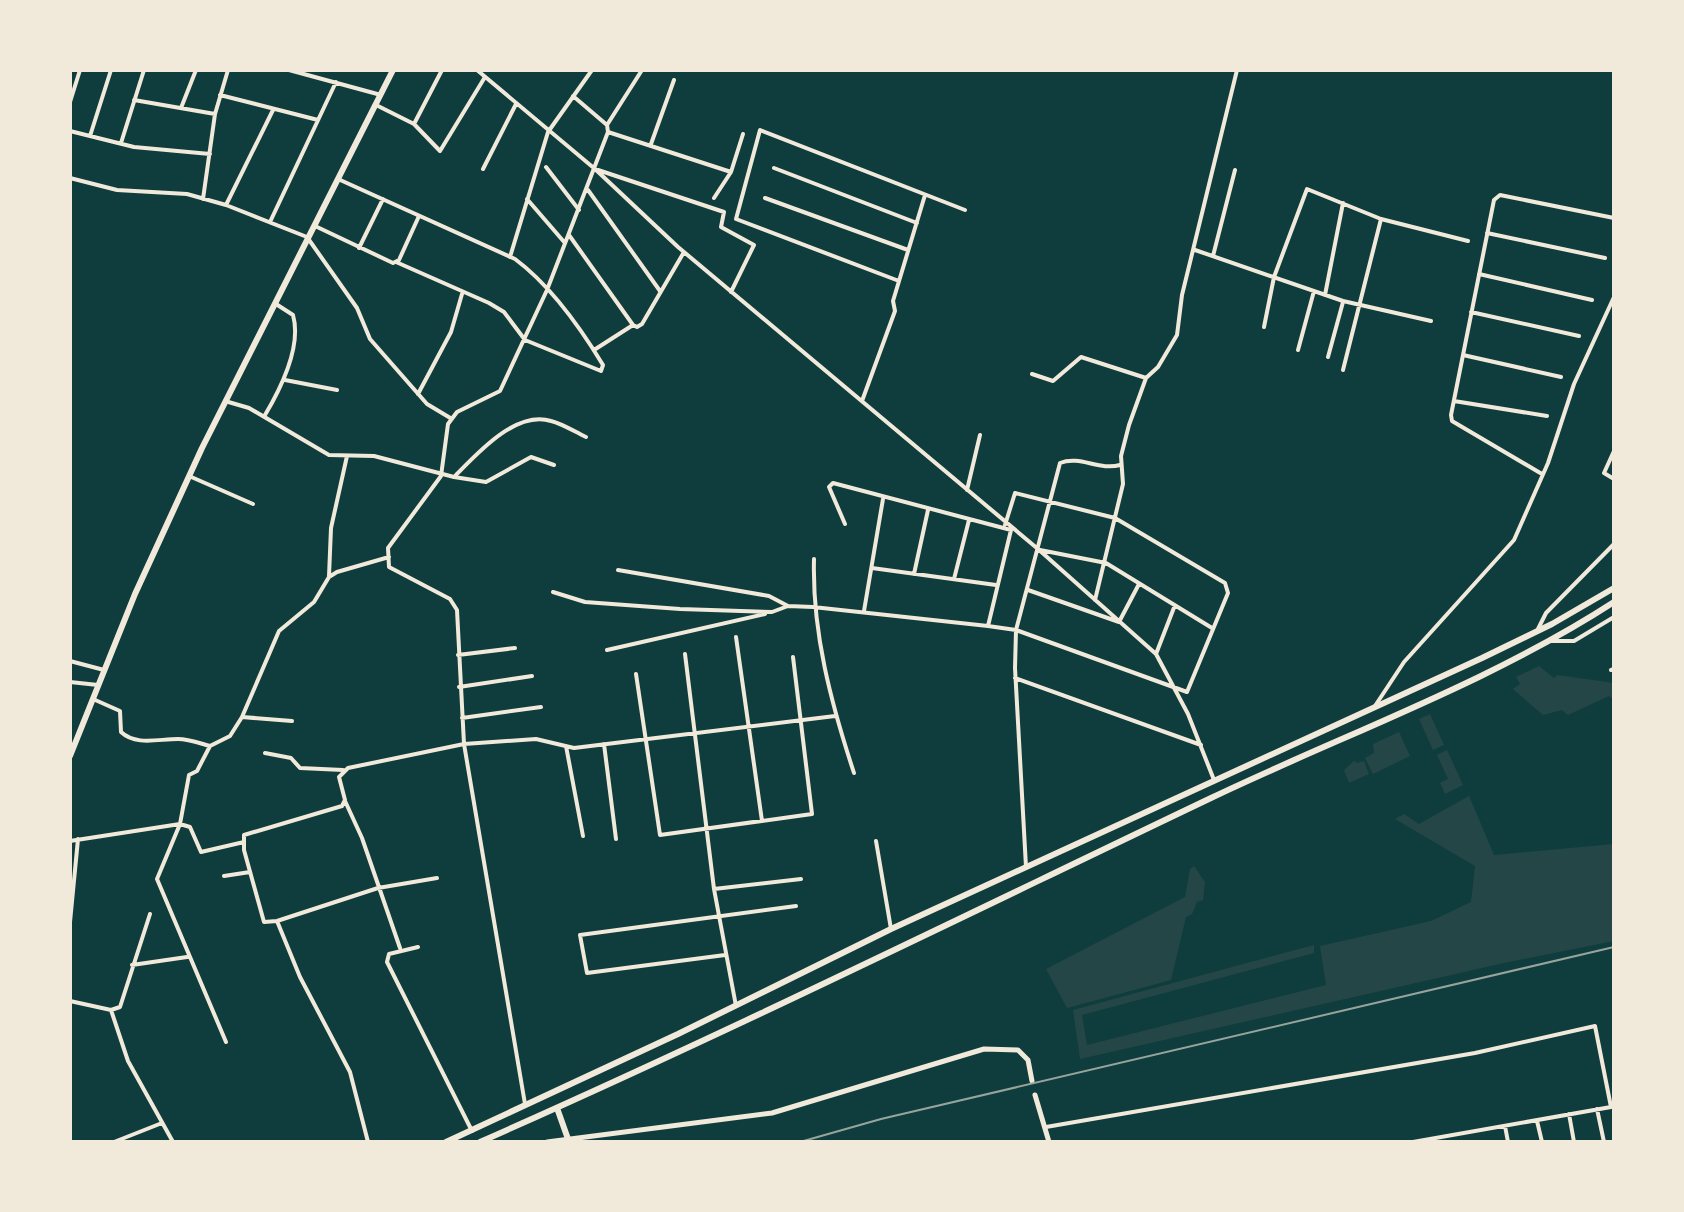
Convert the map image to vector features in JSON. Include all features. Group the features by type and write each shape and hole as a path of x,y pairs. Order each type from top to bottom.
{"main road":[{"path":"70,756 189,476 393,70"},
{"path":"446,1142 736,1006 891,929 1537,632 1614,588"},
{"path":"472,1131 479,1142 778,1008 1151,826 1549,641 1614,602"},
{"path":"1345,721 1353,734"},
{"path":"547,1142 772,1113 984,1049 1018,1050 1028,1060 1032,1081"},
{"path":"1035,1095 1049,1142"},
{"path":"557,1108 568,1139"}],"street":[{"path":"70,102 80,70"},
{"path":"90,136 111,70"},
{"path":"121,143 144,70"},
{"path":"181,108 196,70"},
{"path":"203,199 215,114 228,70"},
{"path":"289,70 381,95"},
{"path":"414,124 442,70"},
{"path":"477,70 595,169 684,252 1005,525 1038,549 1156,654 1201,745 1214,780"},
{"path":"510,257 548,132 592,70"},
{"path":"525,1104 464,744 457,610 450,599 389,567 388,548 405,520 441,476 452,419 457,412 500,391 547,290 588,190 608,132 607,125 642,70"},
{"path":"1095,600 1123,484 1120,465 1129,425 1146,378 1158,367 1177,335 1182,295 1237,70"},
{"path":"376,105 414,124 437,150 444,149 485,77"},
{"path":"651,144 674,80"},
{"path":"270,222 336,82"},
{"path":"220,95 318,120"},
{"path":"573,96 607,125"},
{"path":"134,100 215,114"},
{"path":"483,169 516,104"},
{"path":"226,205 273,110"},
{"path":"899,281 736,219 759,132 762,130 965,210"},
{"path":"70,131 121,143 210,154"},
{"path":"608,132 731,172"},
{"path":"714,198 731,172 743,134"},
{"path":"546,167 579,210"},
{"path":"774,168 917,223"},
{"path":"595,169 724,212 721,227 754,245 731,292"},
{"path":"1213,256 1235,170"},
{"path":"70,178 117,190 187,194 226,205 307,237 357,308 370,339 427,404 452,419"},
{"path":"313,225 504,312 525,340 601,371 603,365 594,350 536,275 510,257 338,179"},
{"path":"588,190 660,291"},
{"path":"1264,327 1274,277 1306,190 1381,219 1468,241"},
{"path":"862,401 895,311 893,301 925,195"},
{"path":"1542,474 1452,421 1496,196 1614,218"},
{"path":"765,198 908,250"},
{"path":"359,248 383,199"},
{"path":"527,199 566,244"},
{"path":"1325,295 1343,203"},
{"path":"396,262 419,216"},
{"path":"1343,370 1381,219"},
{"path":"1487,233 1605,258"},
{"path":"569,235 637,327 642,324 684,252"},
{"path":"1195,250 1343,301 1431,321"},
{"path":"1479,274 1592,300"},
{"path":"1298,350 1314,291"},
{"path":"418,394 451,332 462,293"},
{"path":"1374,708 1414,650 1514,540 1542,474 1574,384 1614,297"},
{"path":"1328,357 1343,301"},
{"path":"265,416 285,380 295,317 274,303"},
{"path":"1471,312 1579,336"},
{"path":"594,350 633,325"},
{"path":"1463,355 1561,377"},
{"path":"1032,374 1053,381 1081,357 1146,378"},
{"path":"285,380 337,390"},
{"path":"225,401 265,416 329,455 374,456 441,476 486,482 531,457 554,465"},
{"path":"1454,401 1547,416"},
{"path":"454,477 506,430 534,420 549,420 586,437"},
{"path":"967,490 980,435"},
{"path":"1614,451 1604,473 1614,479"},
{"path":"226,1042 187,957 157,879 180,824 189,775 197,771 210,746 230,736 242,717 279,631 314,602 329,577 331,528 347,456"},
{"path":"1026,867 1015,678 1016,630 1060,463 1074,459 1098,465 1120,465"},
{"path":"189,476 253,504"},
{"path":"845,524 830,484 1011,530"},
{"path":"607,650 788,606 813,607 1016,630 1187,692 1229,588 1115,518 1049,504 1015,493 1005,525"},
{"path":"864,611 883,499"},
{"path":"914,574 928,510"},
{"path":"954,579 969,520"},
{"path":"988,626 1011,530"},
{"path":"1537,632 1546,613 1614,544"},
{"path":"1038,549 1106,563 1212,628"},
{"path":"329,577 359,564 389,557"},
{"path":"814,559 813,607 835,716 854,773"},
{"path":"872,568 996,585"},
{"path":"618,570 769,596 788,606"},
{"path":"1119,622 1139,584"},
{"path":"1028,590 1119,622"},
{"path":"553,592 585,602 772,612"},
{"path":"1156,654 1175,605"},
{"path":"1549,641 1574,641 1614,617"},
{"path":"736,637 762,821"},
{"path":"458,655 515,648"},
{"path":"685,654 709,828 714,889 736,1006"},
{"path":"636,674 660,835 812,814 793,657"},
{"path":"70,661 104,670"},
{"path":"459,687 532,676"},
{"path":"1015,678 1201,745"},
{"path":"70,682 98,685"},
{"path":"93,699 120,711 121,732 125,736 145,741 180,739 210,746"},
{"path":"462,718 541,707"},
{"path":"265,753 291,758 300,768 343,770 464,744 536,739 566,746 604,744 835,716"},
{"path":"242,717 292,721"},
{"path":"604,744 616,839"},
{"path":"566,746 583,836"},
{"path":"343,770 340,785 400,948"},
{"path":"345,800 337,809 248,831 244,842 264,922 277,921 378,888 437,878"},
{"path":"70,841 180,824 190,827 201,852 244,842"},
{"path":"70,922 78,839"},
{"path":"876,841 891,929"},
{"path":"224,876 250,872"},
{"path":"714,889 801,879"},
{"path":"725,955 587,973 580,935 796,906"},
{"path":"70,1001 111,1010 120,1007 150,914"},
{"path":"277,921 300,977 350,1072 368,1142"},
{"path":"418,947 389,954 387,962 472,1131"},
{"path":"132,965 187,957"},
{"path":"111,1010 128,1061 173,1142"},
{"path":"1046,1127 1475,1053 1595,1026 1613,1107 1414,1142"},
{"path":"1597,1109 1604,1142"},
{"path":"1569,1114 1574,1142"},
{"path":"1537,1120 1542,1142"},
{"path":"114,1142 162,1123"},
{"path":"1505,1126 1508,1142"},
{"path":"1461,1133 1463,1142"}],"shaded area":[{"path":"1539,666 1554,678 1557,675 1614,683 1614,700 1609,696 1568,715 1562,710 1543,715 1513,689 1520,684 1516,677"},
{"path":"1430,714 1444,745 1433,750 1419,719"},
{"path":"1399,732 1410,756 1373,774 1365,758 1374,753 1373,744"},
{"path":"1447,750 1463,785 1445,794 1440,783 1448,779 1437,755"},
{"path":"1355,760 1356,763 1364,761 1369,774 1349,783 1344,770"},
{"path":"1469,796 1494,855 1614,844 1614,941 1080,1059 1073,1010 1314,945 1314,953 1082,1015 1087,1045 1326,985 1320,946 1431,921 1471,902 1475,866 1395,819 1404,814 1419,824"},
{"path":"1194,866 1205,882 1203,900 1197,902 1192,914 1186,917 1171,980 1067,1008 1046,969 1185,897 1190,869"}],"railway":[{"path":"800,1142 881,1119 1614,947"}]}
